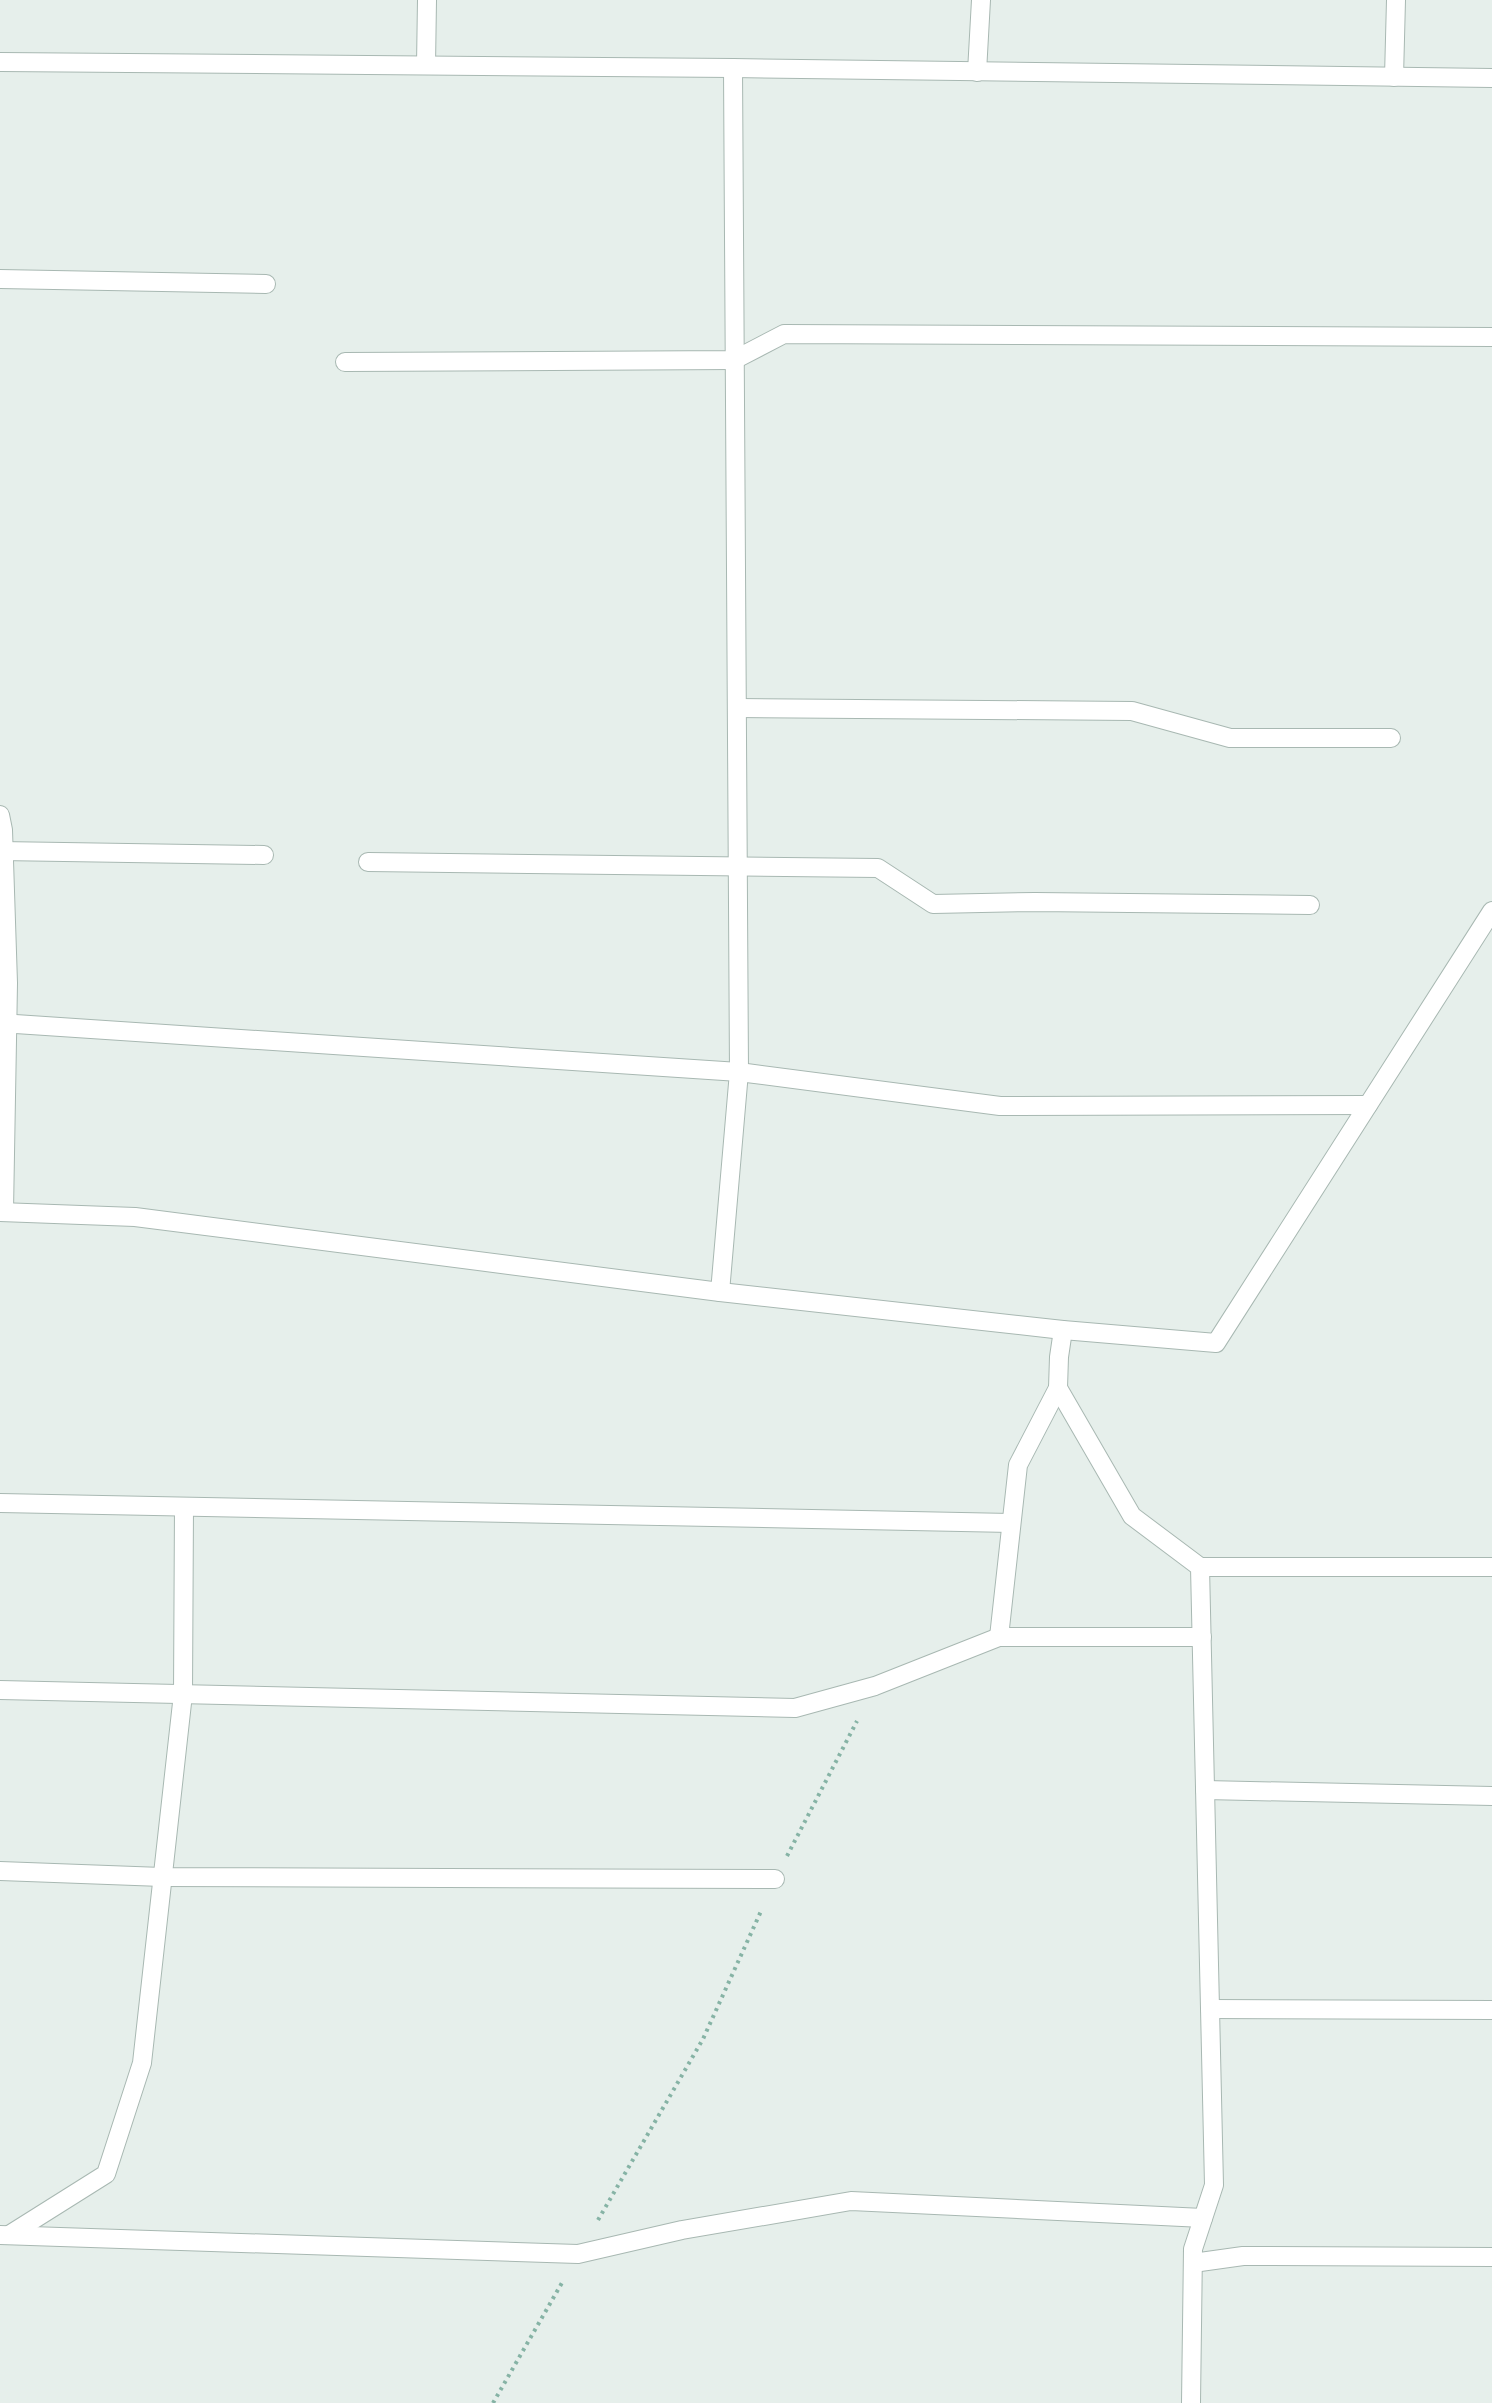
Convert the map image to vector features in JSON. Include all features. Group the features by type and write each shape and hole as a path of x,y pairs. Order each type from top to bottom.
{"street":[{"path":"426,65 428,0"},
{"path":"977,72 981,0"},
{"path":"1394,77 1396,0"},
{"path":"0,62 733,68 1492,78"},
{"path":"720,1292 740,1072 733,68"},
{"path":"0,279 266,284"},
{"path":"345,362 734,360 784,334 1492,338"},
{"path":"737,708 1131,711 1230,738 1391,738"},
{"path":"0,815 3,830 4,1023 2,1211 135,1217 720,1292 1063,1330 1216,1343 1492,911"},
{"path":"2,851 264,855"},
{"path":"368,862 878,868 933,904 1035,902 1310,905"},
{"path":"4,1023 740,1072 1000,1106 1368,1105"},
{"path":"999,1636 1018,1465 1058,1388 1063,1330"},
{"path":"1058,1388 1131,1516 1200,1567 1492,1567"},
{"path":"0,1503 1011,1523"},
{"path":"5,2235 106,2174 142,2063 183,1694 184,1507"},
{"path":"1191,2403 1193,2249 1215,2185 1200,1567"},
{"path":"0,1690 795,1708 875,1686 999,1636 1202,1636"},
{"path":"1205,1790 1492,1796"},
{"path":"0,1871 162,1877 775,1879"},
{"path":"1210,2009 1492,2010"},
{"path":"5,2235 578,2254 682,2230 851,2201 1203,2218"},
{"path":"1193,2263 1243,2256 1492,2257"}],"path":[{"path":"493,2403 703,2039 775,1879 875,1686"}]}
